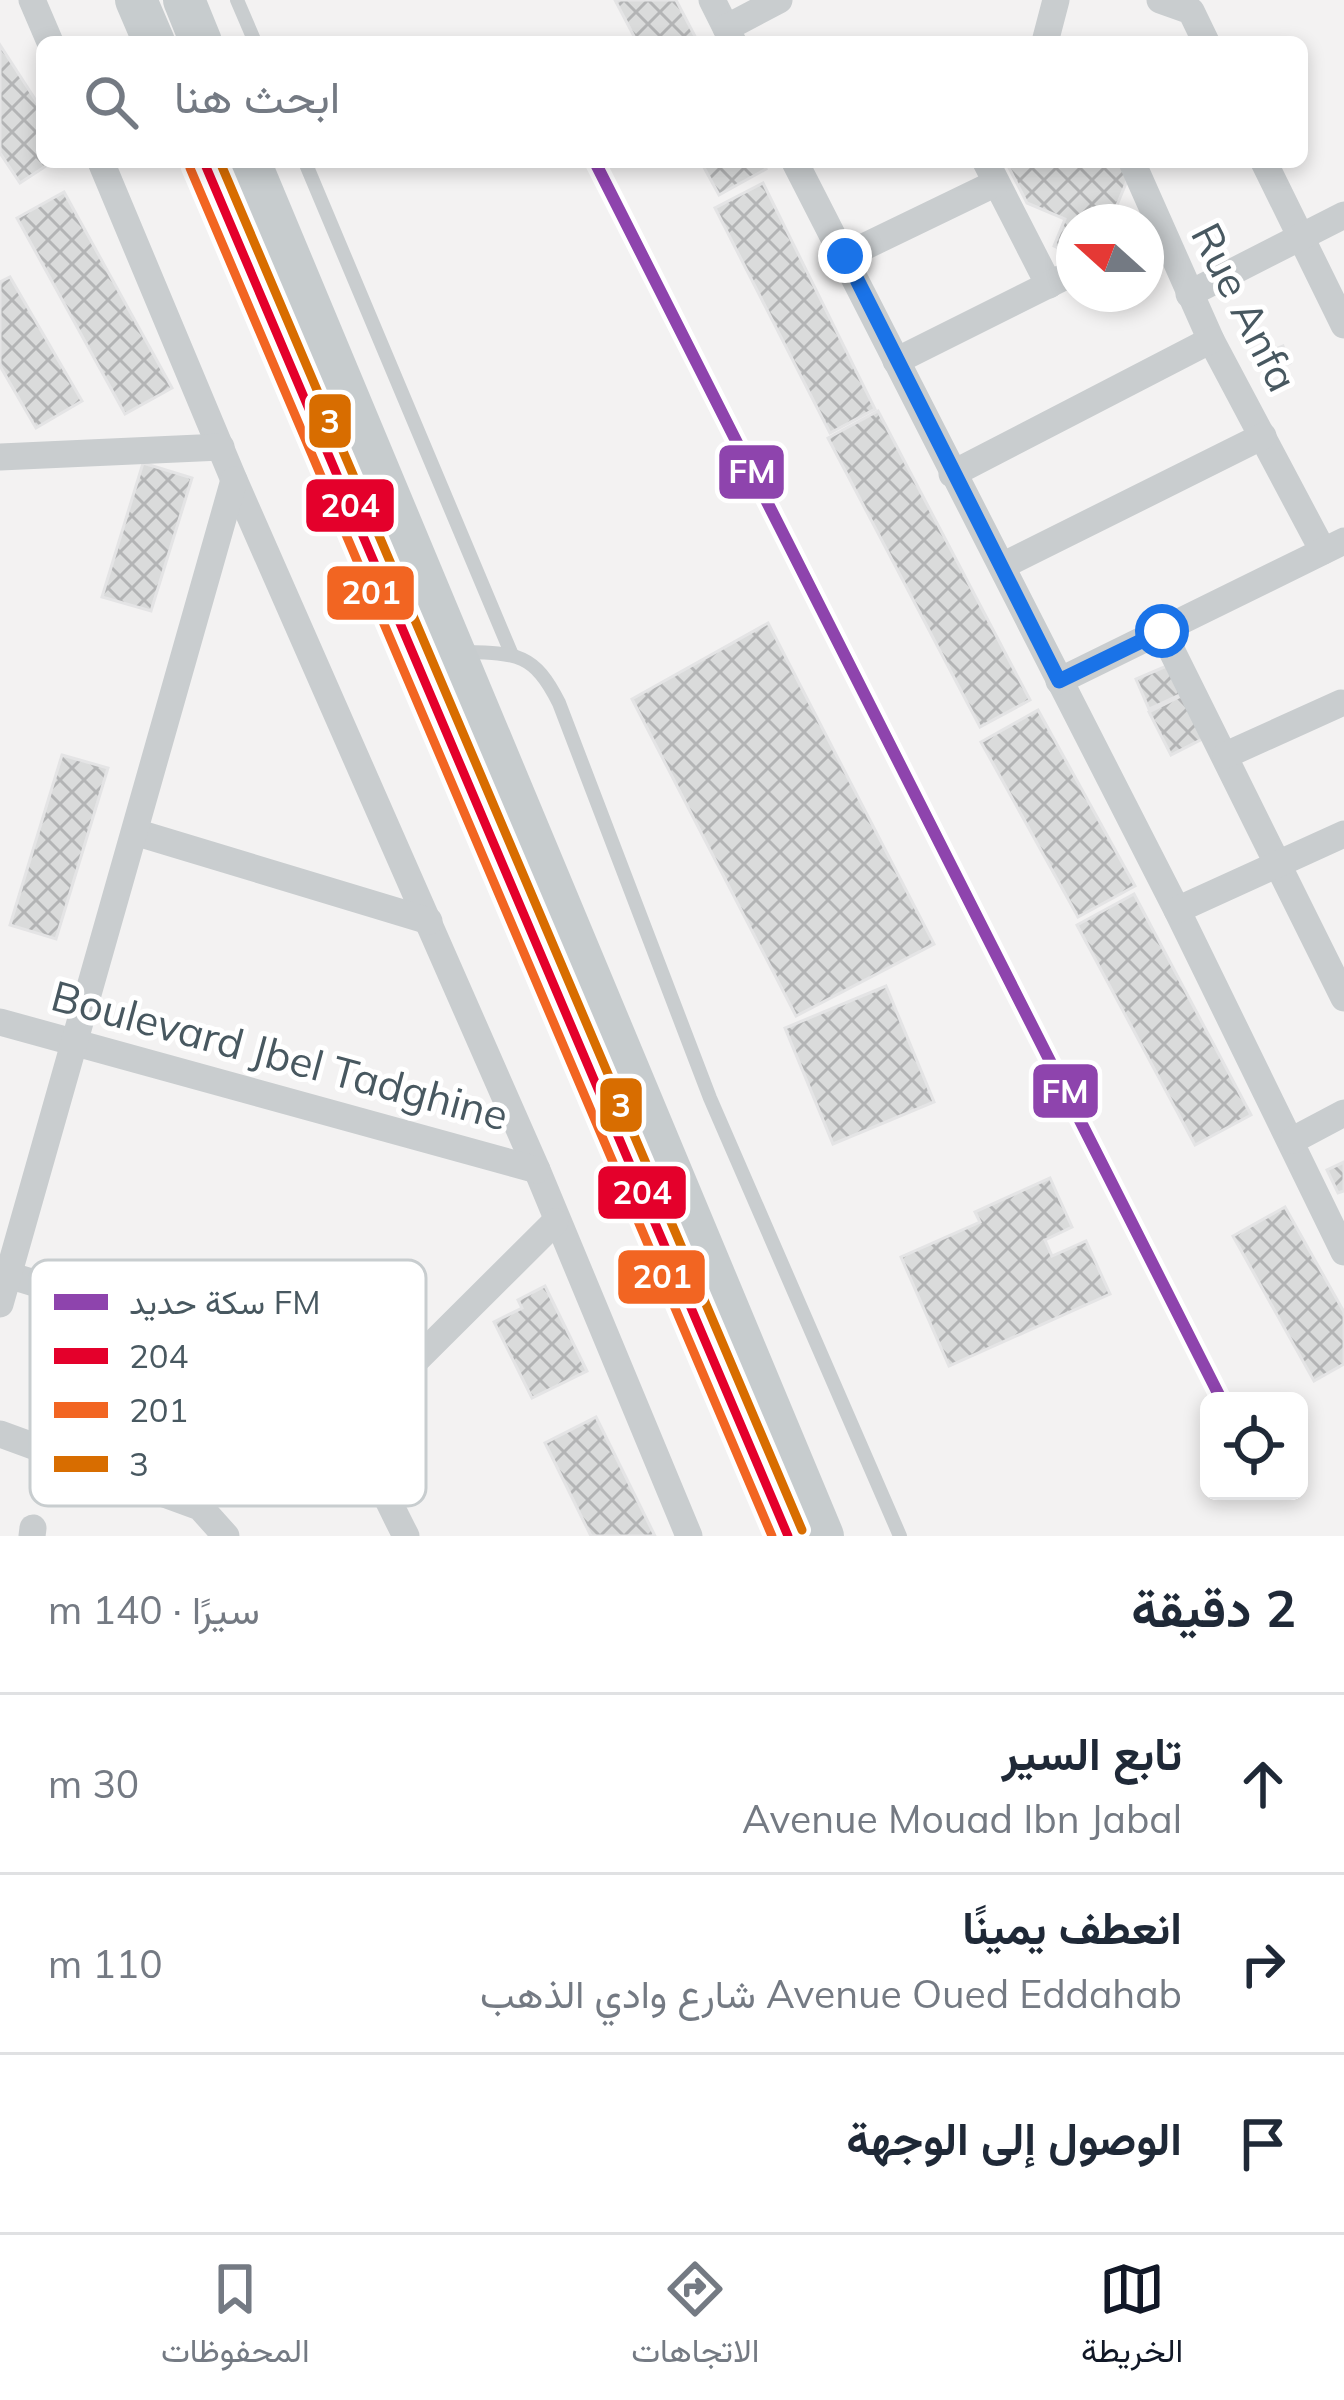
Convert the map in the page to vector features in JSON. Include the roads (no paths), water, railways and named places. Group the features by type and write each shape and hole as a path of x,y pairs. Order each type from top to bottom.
{"main road":[{"path":"136,0 151,36"},
{"path":"184,0 199,36"},
{"path":"207,168 788,1536"},
{"path":"252,168 823,1536"}],"street":[{"path":"32,0 47,36"},
{"path":"712,0 730,35 779,0"},
{"path":"1047,36 1056,0"},
{"path":"1160,0 1203,6 1206,36"},
{"path":"104,168 234,481 537,1170 689,1536"},
{"path":"798,168 1293,1140 1344,1252"},
{"name":"Rue Anfa","path":"1134,168 1144,204"},
{"path":"1267,168 1344,325"},
{"path":"845,256 991,172 1056,269"},
{"path":"1189,294 1344,214"},
{"name":"Rue Anfa","path":"1164,251 1263,436 1334,546"},
{"path":"896,361 1056,281"},
{"path":"952,474 1211,340"},
{"path":"1002,566 1263,436"},
{"path":"0,457 221,447"},
{"path":"0,1304 8,1275 13,1216 74,1041 138,833 234,481"},
{"path":"1059,681 1334,546"},
{"path":"1162,631 1340,981"},
{"path":"1226,755 1341,703"},
{"path":"138,833 429,921"},
{"path":"1177,910 1344,834"},
{"name":"Boulevard Jbel Tadghine","path":"0,1022 537,1170"},
{"path":"1293,1140 1344,1113"},
{"path":"426,1350 555,1222"},
{"path":"8,1275 30,1282"},
{"path":"0,1434 30,1445"},
{"path":"197,1506 226,1536"},
{"path":"391,1506 406,1536"}],"lane":[{"path":"237,0 252,36"},
{"path":"308,168 512,655"},
{"path":"451,651 529,659 544,673 710,1098 900,1536"}],"rail line":[{"name":"FM","path":"598,168 1217,1392"}]}
